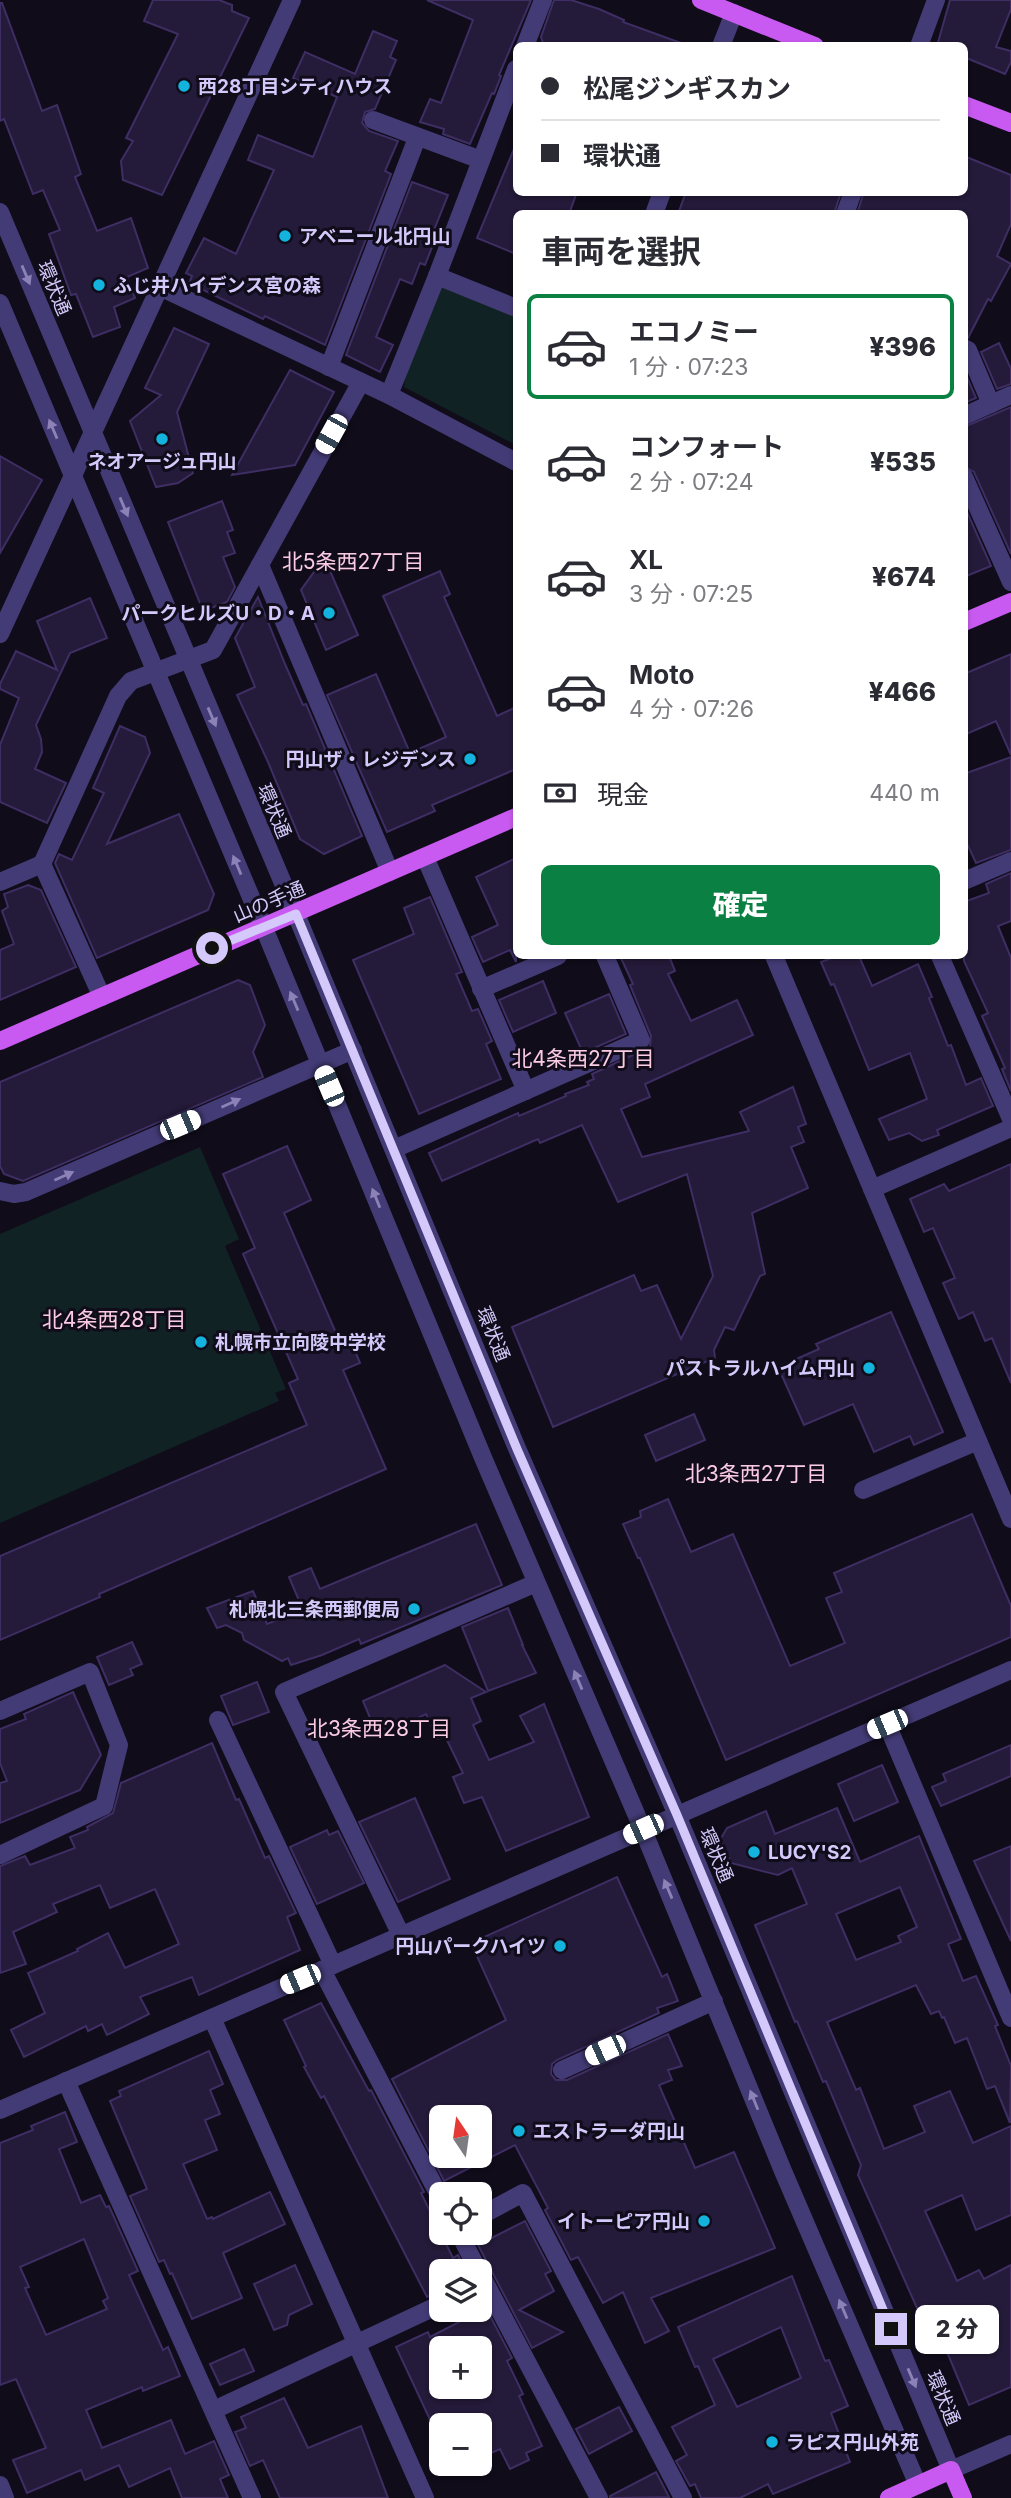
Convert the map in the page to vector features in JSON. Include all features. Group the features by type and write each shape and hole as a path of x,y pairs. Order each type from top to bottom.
{"main road":[{"path":"701,0 805,42"},
{"path":"968,107 1011,123"},
{"path":"968,620 1011,601"},
{"name":"山の手通","path":"0,1041 513,818"},
{"path":"889,2498 921,2491 951,2470 963,2498"}],"street":[{"path":"0,634 7,601 93,432 292,0"},
{"path":"527,42 543,0"},
{"path":"920,42 936,0"},
{"path":"723,42 734,13"},
{"path":"389,395 513,77"},
{"path":"373,120 481,160"},
{"path":"330,367 417,138"},
{"name":"環状通","path":"0,212 353,1050 517,1449 677,1815 951,2470"},
{"path":"437,276 513,308"},
{"path":"160,287 389,395 513,460"},
{"path":"0,303 264,928 536,1583 643,1829 783,2171 921,2491"},
{"path":"968,350 991,404"},
{"path":"0,882 42,864 118,696 131,681 213,650 360,382"},
{"path":"968,414 1011,396"},
{"path":"968,486 1011,582"},
{"path":"260,565 390,872"},
{"path":"425,857 526,1091"},
{"path":"968,879 1011,861"},
{"path":"42,864 102,997"},
{"path":"481,989 551,959"},
{"path":"394,1149 641,1040 606,959"},
{"path":"779,959 1011,1519"},
{"path":"941,959 1011,1119"},
{"path":"0,1191 14,1194 26,1192 353,1050"},
{"path":"872,1189 1011,1128"},
{"path":"863,1490 978,1441"},
{"path":"401,1935 285,1692 536,1583"},
{"path":"0,2110 1011,1670"},
{"path":"0,1711 90,1672 119,1745 104,1807 0,1855"},
{"path":"218,1720 327,1968 433,2182"},
{"path":"887,1724 1011,2018"},
{"path":"562,2070 714,2001"},
{"path":"212,2018 425,2498"},
{"path":"66,2081 253,2498"},
{"path":"492,2210 523,2193 683,2498"},
{"path":"492,2299 599,2498"},
{"path":"214,2410 429,2310"},
{"path":"951,2470 1011,2444"},
{"path":"0,2485 5,2498"}],"shaded area":[{"path":"441,284 513,314 513,443 404,387 406,373"},
{"path":"200,1147 239,1239 225,1246 286,1389 275,1393 279,1401 0,1523 0,1234"}],"building":[{"name":"西28丁目シティハウス","path":"153,0 219,0 232,5 232,11 249,18 162,195 123,180 121,161 133,141 126,138 178,34 144,21"},
{"path":"427,0 531,0 499,75 501,76 494,94 492,93 470,144 443,134 444,129 420,122 430,99 441,103 473,20"},
{"path":"554,0 571,0 678,42 543,42 541,37"},
{"path":"950,0 1011,0 1011,9 996,47 1011,51 1011,62 1005,74 968,59 968,42 938,42"},
{"path":"0,3 42,111 57,105 81,174 75,177 97,231 131,218 148,268 127,277 135,298 114,307 120,327 93,337 76,294 71,295 49,234 60,230 43,190 33,194 4,119 0,121"},
{"path":"373,31 397,41 390,57 396,60 375,109 365,112 362,123 369,131 398,141 385,171 391,174 325,345 189,283 192,276 186,273 204,238 236,254 274,170 248,160 258,135 313,157 337,97 293,78 305,52 355,74"},
{"path":"513,151 513,196 576,196 570,210 513,210 513,253 477,238"},
{"path":"968,158 1011,175 1011,224 997,256 1011,264 991,301 988,299 968,338 968,210 858,210 863,196 968,196"},
{"path":"412,182 448,195 432,235 436,237 425,265 420,263 412,284 400,279 376,337 393,345 380,372 346,355"},
{"path":"685,196 840,196 835,210 679,210"},
{"path":"174,328 209,344 177,412 193,473 178,483 156,487 130,421 161,395 145,388"},
{"path":"999,343 1011,369 1011,384 997,389 981,352"},
{"path":"290,370 334,392 295,465 232,475"},
{"path":"968,379 976,398 968,401"},
{"path":"1011,407 1011,554 974,472 968,468 968,425"},
{"path":"0,456 42,480 0,553"},
{"path":"222,501 233,530 227,532 235,553 223,557 235,587 227,602 203,611 168,522"},
{"path":"968,514 991,566 968,575"},
{"name":"パークヒルズU・D・A","path":"327,564 358,635 326,650 301,590 314,572"},
{"path":"440,571 450,594 444,597 497,716 513,708 513,770 432,805 435,811 387,832 327,695 376,674 410,753 446,737 383,596"},
{"path":"258,597 362,836 324,854 300,839 237,695 255,687 235,638"},
{"path":"90,598 107,638 70,653 36,725 42,752 35,769 66,783 47,823 0,802 0,745 19,698 0,689 0,684 16,651 57,670 37,621"},
{"path":"1011,654 1011,755 996,721 968,733 968,672"},
{"path":"120,726 145,737 150,753 107,844 179,814 214,894 208,910 97,958 55,863 59,854 72,860 104,793 93,788"},
{"path":"1011,757 1011,850 976,863 968,846 968,773"},
{"path":"513,859 513,956 510,950 483,962 472,937 498,925 476,877"},
{"path":"1011,873 1011,921 998,926 1011,958 1011,1091 1002,1069 1005,1068 982,1016 988,1013 964,961 968,959 968,901 989,893 986,884"},
{"path":"28,885 41,890 76,967 0,1000 0,950 14,944 2,911 8,907 4,894"},
{"path":"430,897 462,972 456,974 472,1011 478,1009 492,1041 486,1044 501,1079 419,1114 353,960 414,934 404,908"},
{"path":"621,959 670,959 675,971 668,974 691,1021 737,1000 753,1035 645,1084 650,1097 621,1109 642,1157 749,1131 740,1112 793,1087 806,1124 798,1127 804,1142 791,1147 808,1188 752,1213 765,1274 760,1276 734,1330 725,1327 714,1350 715,1358 553,1427 512,1327 634,1275 641,1291 657,1285 681,1339 713,1276 687,1174 618,1202 582,1125 540,1143 538,1139 442,1181 429,1153 589,1085 587,1082 594,1079 592,1074 650,1047 651,1036 630,985 633,984"},
{"path":"829,959 860,959 872,986 918,964 948,1046 951,1045 966,1085 981,1078 993,1106 937,1130 939,1135 922,1141 909,1133 889,1140 879,1119 927,1099 910,1053 869,1070 834,984 831,985 821,962"},
{"path":"238,980 250,985 265,1025 253,1052 263,1077 23,1181 4,1174 0,1166 0,1082"},
{"path":"543,981 556,1013 513,1032 499,1000"},
{"path":"609,994 626,1034 583,1053 565,1013"},
{"path":"287,1146 311,1200 284,1213 339,1340 349,1336 360,1363 343,1370 386,1469 0,1640 0,1556 307,1425 289,1383 298,1379 243,1254 255,1248 223,1174"},
{"path":"1011,1164 1011,1383 992,1338 985,1341 973,1312 959,1319 943,1283 955,1278 933,1228 924,1232 910,1199 944,1184 949,1191"},
{"name":"パストラルハイム円山","path":"891,1312 943,1432 914,1445 910,1436 874,1452 853,1404 804,1425 778,1367 819,1349 816,1344"},
{"path":"694,1414 705,1440 656,1461 645,1435"},
{"path":"668,1499 691,1552 733,1534 790,1666 845,1643 826,1598 842,1592 834,1573 972,1514 1011,1606 1011,1637 726,1760 623,1524 641,1517 640,1511"},
{"path":"476,1524 502,1585 361,1644 359,1639 291,1665 288,1658 282,1661 244,1640 242,1633 226,1625 217,1628 207,1608 253,1591 267,1624 303,1610 289,1577 311,1568 320,1589"},
{"path":"508,1608 536,1673 488,1691 462,1627"},
{"path":"132,1642 142,1664 130,1669 133,1675 109,1685 97,1657"},
{"path":"445,1665 486,1692 471,1698 481,1721 473,1725 489,1760 534,1742 520,1716 544,1704 589,1817 506,1851 482,1797 464,1803 453,1777 463,1773 445,1736 437,1739 426,1714 378,1737 363,1701"},
{"path":"257,1682 269,1712 233,1725 221,1696"},
{"path":"73,1692 101,1755 80,1790 0,1823 0,1783 7,1781 0,1763 0,1729 26,1719 24,1714"},
{"path":"212,1743 236,1800 239,1799 265,1858 269,1856 296,1913 287,1917 300,1950 199,1995 192,1977 140,1997 149,2014 107,2035 102,2024 88,2031 86,2026 24,2057 11,2030 45,2013 28,1973 78,1951 77,1949 108,1933 125,1968 179,1944 155,1889 110,1908 100,1885 53,1904 57,1912 13,1932 26,1964 0,1973 0,1866 25,1856 30,1865 75,1848 70,1837 88,1830 87,1827 113,1813 121,1783"},
{"path":"1011,1745 1011,1776 941,1806 932,1787 946,1781 943,1774"},
{"path":"882,1765 898,1802 854,1821 838,1784"},
{"path":"415,1798 450,1879 398,1902 359,1822"},
{"path":"837,1808 860,1862 919,1836 961,1939 948,1944 963,1981 976,1976 998,2025 995,2026 1011,2066 1010,2123 995,2086 987,2089 967,2038 955,2043 944,2017 942,2018 939,2011 931,2014 916,1985 827,2022 856,2090 860,2088 884,2149 925,2132 914,2106 950,2091 973,2143 1011,2126 1011,2215 976,2230 962,2195 925,2211 957,2281 979,2270 984,2279 1011,2265 1011,2387 969,2405 945,2347 936,2351 858,2175 861,2165 826,2081 823,2082 797,2021 795,2022 755,1925 807,1904 792,1868 778,1875 731,1863 720,1840 727,1828 766,1811 775,1834","holes":["900,1887 917,1927 898,1936 901,1942 856,1960 836,1914"]},
{"path":"327,1830 329,1835 338,1831 364,1883 317,1904 290,1847"},
{"path":"1011,1846 1011,1941 974,1861"},
{"path":"617,1877 662,1977 667,1974 678,2001 657,2008 659,2013 557,2060 552,2064 551,2074 556,2080 567,2080 668,2034 682,2066 668,2070 672,2080 659,2085 695,2168 734,2152 775,2248 651,2298 669,2331 645,2343 623,2292 603,2303 578,2257 571,2260 515,2145 492,2157 492,2105 429,2105 429,2152 392,2079 506,2020 471,1943"},
{"path":"321,2003 369,2091 371,2090 424,2192 421,2193 429,2209 429,2245 447,2245 453,2258 458,2255 460,2259 429,2259 429,2296 427,2297 324,2096 321,2098 304,2067 306,2066 284,2020"},
{"path":"209,2051 223,2084 210,2090 220,2114 205,2120 217,2150 183,2164 207,2219 213,2219 270,2192 285,2224 223,2253 242,2298 192,2319 172,2273 170,2274 164,2260 159,2262 130,2196 147,2189 110,2101 121,2096 119,2091"},
{"path":"65,2112 77,2142 59,2149 81,2203 100,2195 106,2207 109,2206 138,2271 129,2275 163,2350 168,2347 180,2376 143,2391 142,2387 86,2410 102,2448 171,2420 185,2454 214,2441 229,2475 220,2479 228,2498 182,2498 170,2468 129,2487 119,2465 85,2480 81,2470 27,2493 13,2460 46,2448 16,2379 0,2385 0,2143 33,2130 31,2126","holes":["84,2239 108,2298 103,2301 107,2309 46,2335 25,2288 29,2287 20,2267"]},
{"path":"437,2168 470,2168 444,2181"},
{"path":"525,2221 551,2271 545,2274 554,2291 519,2310 563,2332 532,2348 492,2272 492,2259 485,2259 478,2245 492,2245 492,2238"},
{"path":"295,2265 312,2304 289,2315 287,2325 274,2330 254,2284"},
{"path":"792,2276 825,2361 829,2360 848,2406 831,2413 850,2462 773,2494 768,2484 740,2498 701,2498 695,2484 690,2486 676,2461 687,2455 672,2427 715,2405 678,2327","holes":["781,2327 801,2378 737,2407 713,2359"]},
{"path":"492,2320 512,2358 507,2361 523,2394 519,2396 542,2446 526,2453 529,2460 510,2469 500,2449 492,2453 492,2413 429,2413 429,2417 396,2347 428,2332 429,2399 492,2399 492,2336 432,2336 459,2322 492,2322"},
{"path":"244,2349 254,2371 220,2385 210,2364"},
{"path":"284,2398 308,2448 361,2426 388,2498 280,2498 263,2460 250,2466 235,2432 246,2428 241,2417"},
{"path":"619,2407 632,2431 589,2454 576,2429"},
{"path":"656,2472 669,2497 610,2498 610,2496"}],"place":[{"name":"西28丁目シティハウス","path":"184,86"},
{"name":"アベニール北円山","path":"285,236"},
{"name":"ふじ井ハイデンス宮の森","path":"99,285"},
{"name":"ネオアージュ円山","path":"162,439"},
{"name":"パークヒルズU・D・A","path":"329,613"},
{"name":"円山ザ・レジデンス","path":"470,759"},
{"name":"札幌市立向陵中学校","path":"201,1342"},
{"name":"パストラルハイム円山","path":"869,1368"},
{"name":"札幌北三条西郵便局","path":"414,1609"},
{"name":"LUCY'S2","path":"754,1852"},
{"name":"円山パークハイツ","path":"560,1946"},
{"name":"エストラーダ円山","path":"519,2131"},
{"name":"イトーピア円山","path":"704,2221"},
{"name":"ラピス円山外苑","path":"772,2442"}],"district":[{"name":"北5条西27丁目","path":"353,561"},
{"name":"北4条西27丁目","path":"583,1058"},
{"name":"北4条西28丁目","path":"114,1319"},
{"name":"北3条西27丁目","path":"756,1473"},
{"name":"北3条西28丁目","path":"379,1728"}],"route":[{"path":"212,948 296,914 517,1449 677,1815 891,2329"}]}
